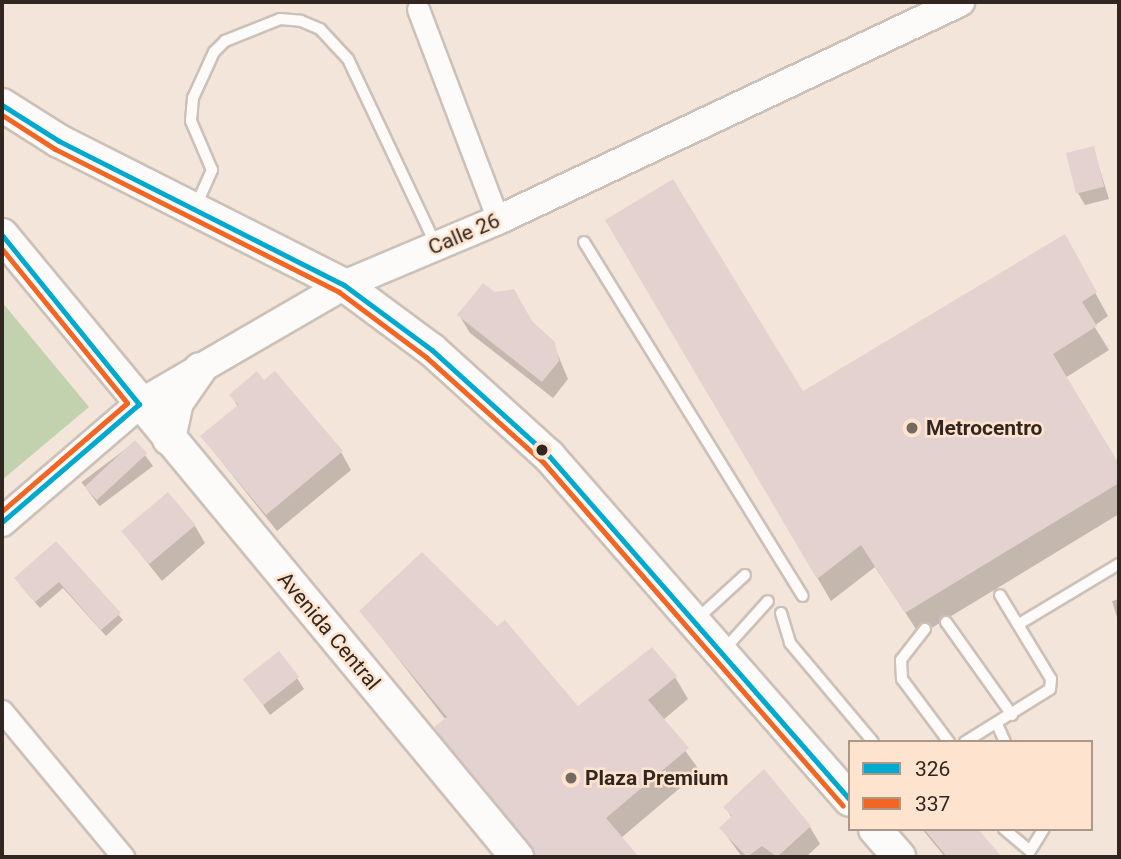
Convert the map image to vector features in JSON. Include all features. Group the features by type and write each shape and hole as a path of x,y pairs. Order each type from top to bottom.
{"main road":[{"name":"Calle 26","path":"2,522 139,404 344,285 498,220 960,2"},
{"path":"2,105 59,141 344,285 432,350 549,456 848,798"},
{"name":"Avenida Central","path":"2,235 139,404 517,857"},
{"path":"169,439 177,402 200,369"},
{"path":"877,831 899,857"}],"street":[{"path":"418,9 498,220"},
{"path":"2,711 124,857"}],"lane":[{"path":"195,209 212,170 191,121 192,98 214,52 270,23 301,21 328,35 348,59 436,245"},
{"path":"584,242 803,596"},
{"path":"1019,624 1119,564"},
{"path":"695,621 746,575"},
{"path":"969,740 1043,698 1051,679 1000,595"},
{"path":"722,653 768,601"},
{"path":"781,613 781,629 790,643 871,740"},
{"path":"946,622 1012,715"},
{"path":"925,629 901,660 902,679 948,740"},
{"path":"997,724 1004,740"},
{"path":"1006,831 1030,851 1043,831"}],"green space":[{"path":"2,302 89,407 2,480"}],"building":[{"path":"1094,146 1104,187 1076,194 1066,153"},
{"name":"Metrocentro","path":"673,179 803,391 1065,234 1097,292 1082,302 1097,326 1053,354 1119,464 1119,483 905,613 861,545 817,579 605,220"},
{"path":"483,283 495,292 514,289 532,321 555,342 559,361 542,382 457,315"},
{"path":"257,371 264,380 275,371 343,451 266,515 200,436 238,405 229,395"},
{"path":"135,440 147,453 97,500 85,487"},
{"path":"168,492 196,525 149,564 121,531"},
{"path":"56,541 121,613 101,630 59,582 35,602 14,578"},
{"path":"422,552 497,626 505,620 578,706 652,647 677,676 648,700 689,748 606,818 639,857 535,857 434,727 447,717 359,611"},
{"path":"279,651 299,677 263,705 243,679"},
{"path":"764,769 811,826 777,857 762,846 747,857 719,828 732,816 723,807"},
{"path":"926,831 980,831 1002,857 947,857"}],"transit line":[{"name":"326","path":"2,105 59,141 344,285 432,350 549,456 848,798"},
{"name":"337","path":"2,115 55,149 339,292 426,357 543,462 843,806"},
{"name":"326","path":"2,235 139,404 2,522"},
{"name":"337","path":"2,249 127,403 2,511"}],"place":[{"name":"Metrocentro","path":"912,428"},
{"name":"Plaza Premium","path":"571,778"}]}
